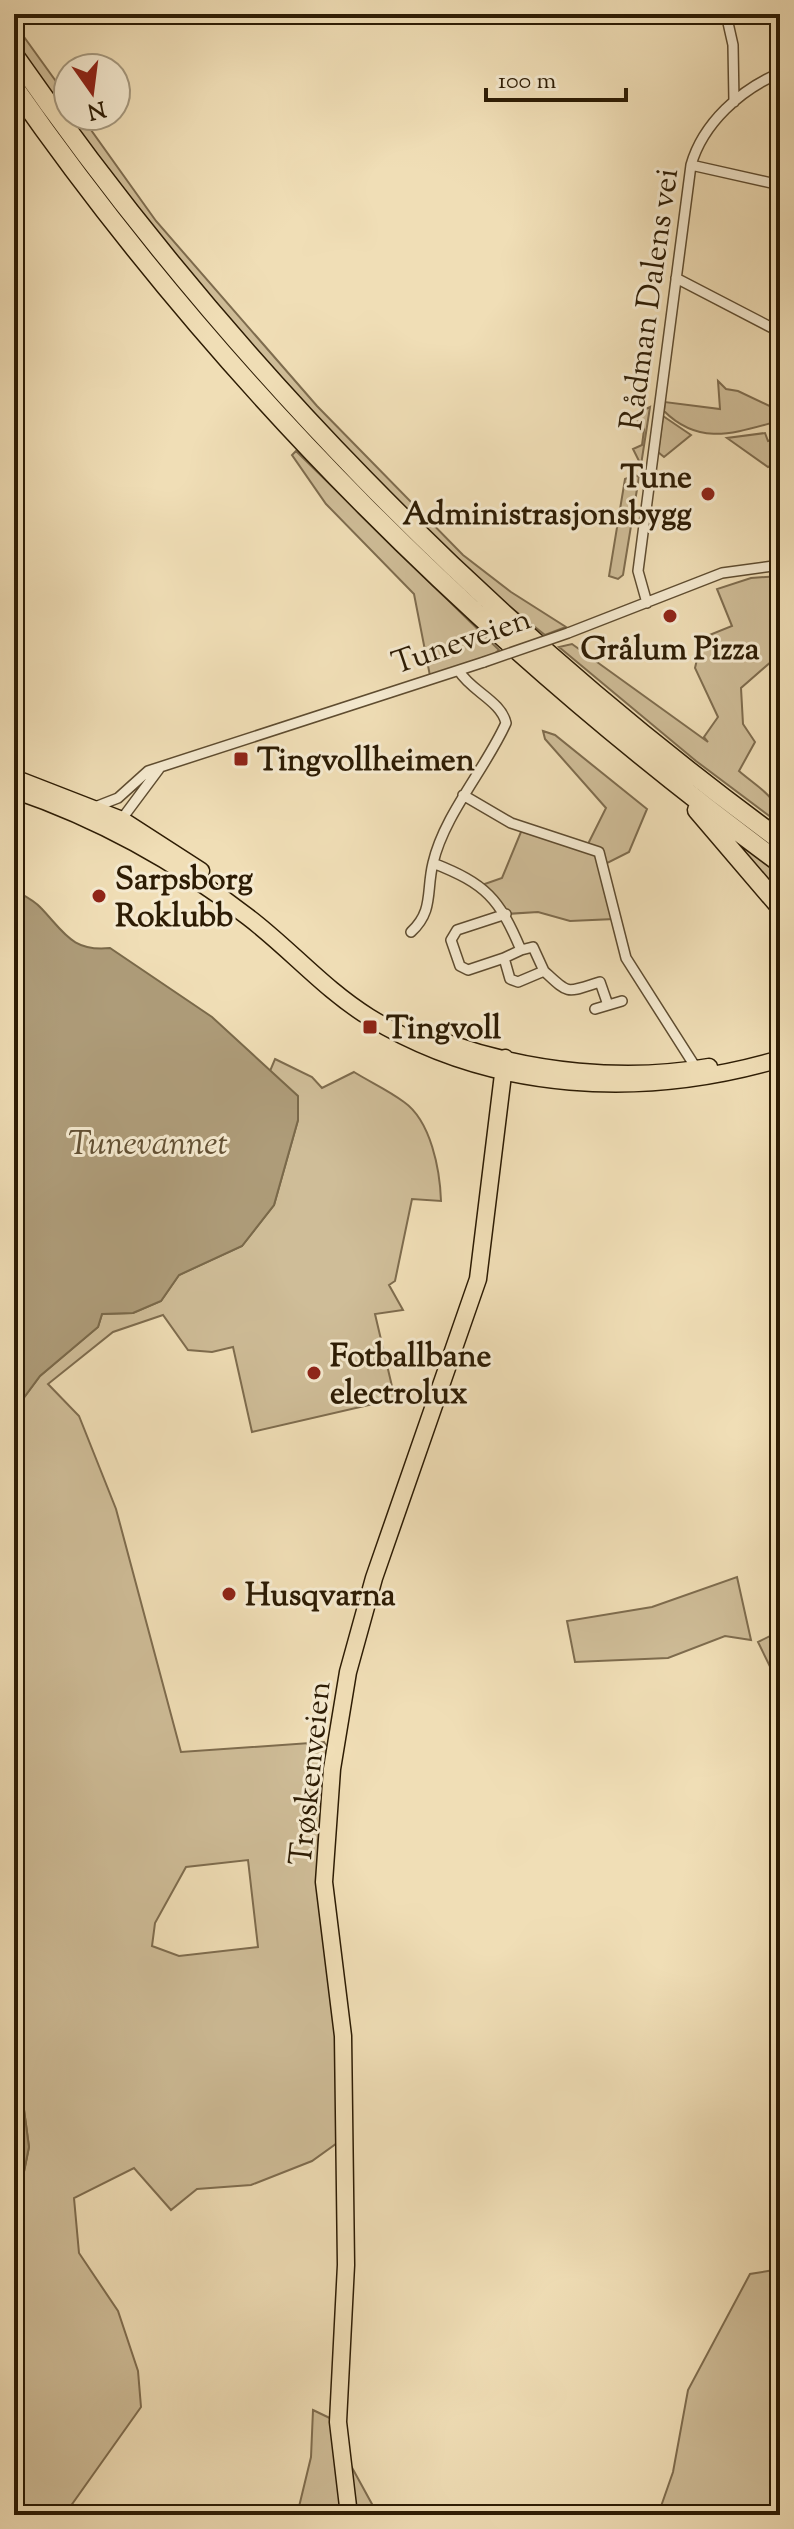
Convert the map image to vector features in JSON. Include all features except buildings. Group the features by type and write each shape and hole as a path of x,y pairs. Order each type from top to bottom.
{"highway":[{"path":"14,55 159,249 247,352 348,462 531,639 623,718 762,827 780,837"},
{"path":"14,87 168,288 325,464 512,646 681,788 780,863"},
{"path":"681,788 780,907"}],"main road":[{"path":"14,778 122,820 199,869 248,916 367,1016 417,1042 586,1084 628,1085 780,1059"},
{"path":"14,790 102,825 193,877 248,916"},
{"path":"702,1073 780,1049"},
{"name":"Trøskenveien","path":"349,2515 340,2457 337,2409 346,2265 343,2036 324,1882 332,1769 344,1687 367,1603 478,1279 504,1064"}],"street":[{"path":"726,14 733,45 734,102"},
{"name":"Rådman Dalens vei","path":"647,603 638,571 691,165 703,132 734,102 780,73"},
{"path":"691,165 780,185"},
{"path":"676,278 780,332"},
{"name":"Tuneveien","path":"95,807 109,804 148,771 459,671 568,633 722,573 780,565"},
{"path":"411,932 421,923 428,908 433,863 463,795 506,723 500,710 480,695 459,671"},
{"path":"102,825 122,820 159,769"},
{"path":"463,795 511,823 599,852 618,939 626,958 702,1073"},
{"path":"433,863 479,886 498,902 521,950"},
{"path":"506,914 457,930 451,940 460,966 468,970 533,947 555,986 564,990 600,982 608,1005"},
{"path":"504,958 510,979 518,982 544,971"},
{"path":"595,1009 622,1001"}],"shaded area":[{"path":"14,23 52,76 52,98 26,62 14,41"},
{"path":"79,132 92,132 156,221 317,406 463,555 511,592 566,627 545,635 420,526 300,402"},
{"path":"718,381 726,389 738,391 780,411 780,431 775,422 731,433 704,433 677,422 664,411 665,402 720,409"},
{"path":"650,407 641,465 633,449 642,445 644,430 640,421 634,423 631,416"},
{"path":"663,416 691,435 664,457 658,452"},
{"path":"765,433 768,441 772,440 779,462 768,467 727,438"},
{"path":"296,451 499,650 484,662 431,681 414,594 326,504 292,455"},
{"path":"635,475 639,477 623,575 618,579 609,576 625,479"},
{"path":"780,576 780,654 741,688 743,724 755,742 739,771 772,800 780,824 696,761 559,647 572,644 708,742 704,737 718,717 695,668 702,638 732,626 717,589 751,578"},
{"path":"543,731 555,735 647,809 629,852 603,865 614,919 570,921 538,912 506,914 479,886 502,878 523,827 587,846 606,808 545,739"},
{"path":"723,832 780,874 780,903"},
{"path":"275,1059 312,1077 322,1088 354,1072 413,1110 432,1147 441,1201 412,1199 395,1281 389,1285 403,1310 375,1314 395,1399 252,1432 233,1347 212,1352 188,1350 163,1315 113,1332 48,1384 79,1416 116,1509 181,1752 324,1742 327,1747 318,1844 319,1880 324,1882 344,2138 312,2161 251,2185 197,2189 171,2210 134,2168 74,2198 79,2253 118,2311 138,2371 141,2407 70,2507 58,2515 14,2515 14,2221 29,2147 14,2035 14,1411 40,1376 98,1327 102,1314 133,1313 161,1301 179,1275 242,1246 274,1205 298,1120 297,1096 270,1071","holes":["248,1860 258,1947 179,1956 152,1946 155,1923 186,1867"]},
{"path":"737,1577 751,1640 725,1636 668,1658 575,1662 567,1621 652,1607"},
{"path":"780,1631 780,1687 758,1642"},
{"path":"780,2269 780,2515 658,2515 673,2472 688,2390 750,2274"},
{"path":"313,2410 338,2422 338,2442 378,2515 297,2515 311,2457"}],"water":[{"name":"Tunevannet","path":"14,890 35,903 70,938 86,947 110,948 212,1017 298,1096 298,1120 274,1205 242,1246 179,1275 161,1301 133,1313 102,1314 98,1327 40,1376 14,1411"},
{"path":"14,2035 29,2147 14,2221"}],"place":[{"name":"Tune Administrasjonsbygg","path":"708,494"},
{"name":"Grålum Pizza","path":"670,616"},
{"name":"Tingvollheimen","path":"241,759"},
{"name":"Sarpsborg Roklubb","path":"99,896"},
{"name":"Tingvoll","path":"370,1027"},
{"name":"Fotballbane electrolux","path":"314,1373"},
{"name":"Husqvarna","path":"229,1594"}]}
